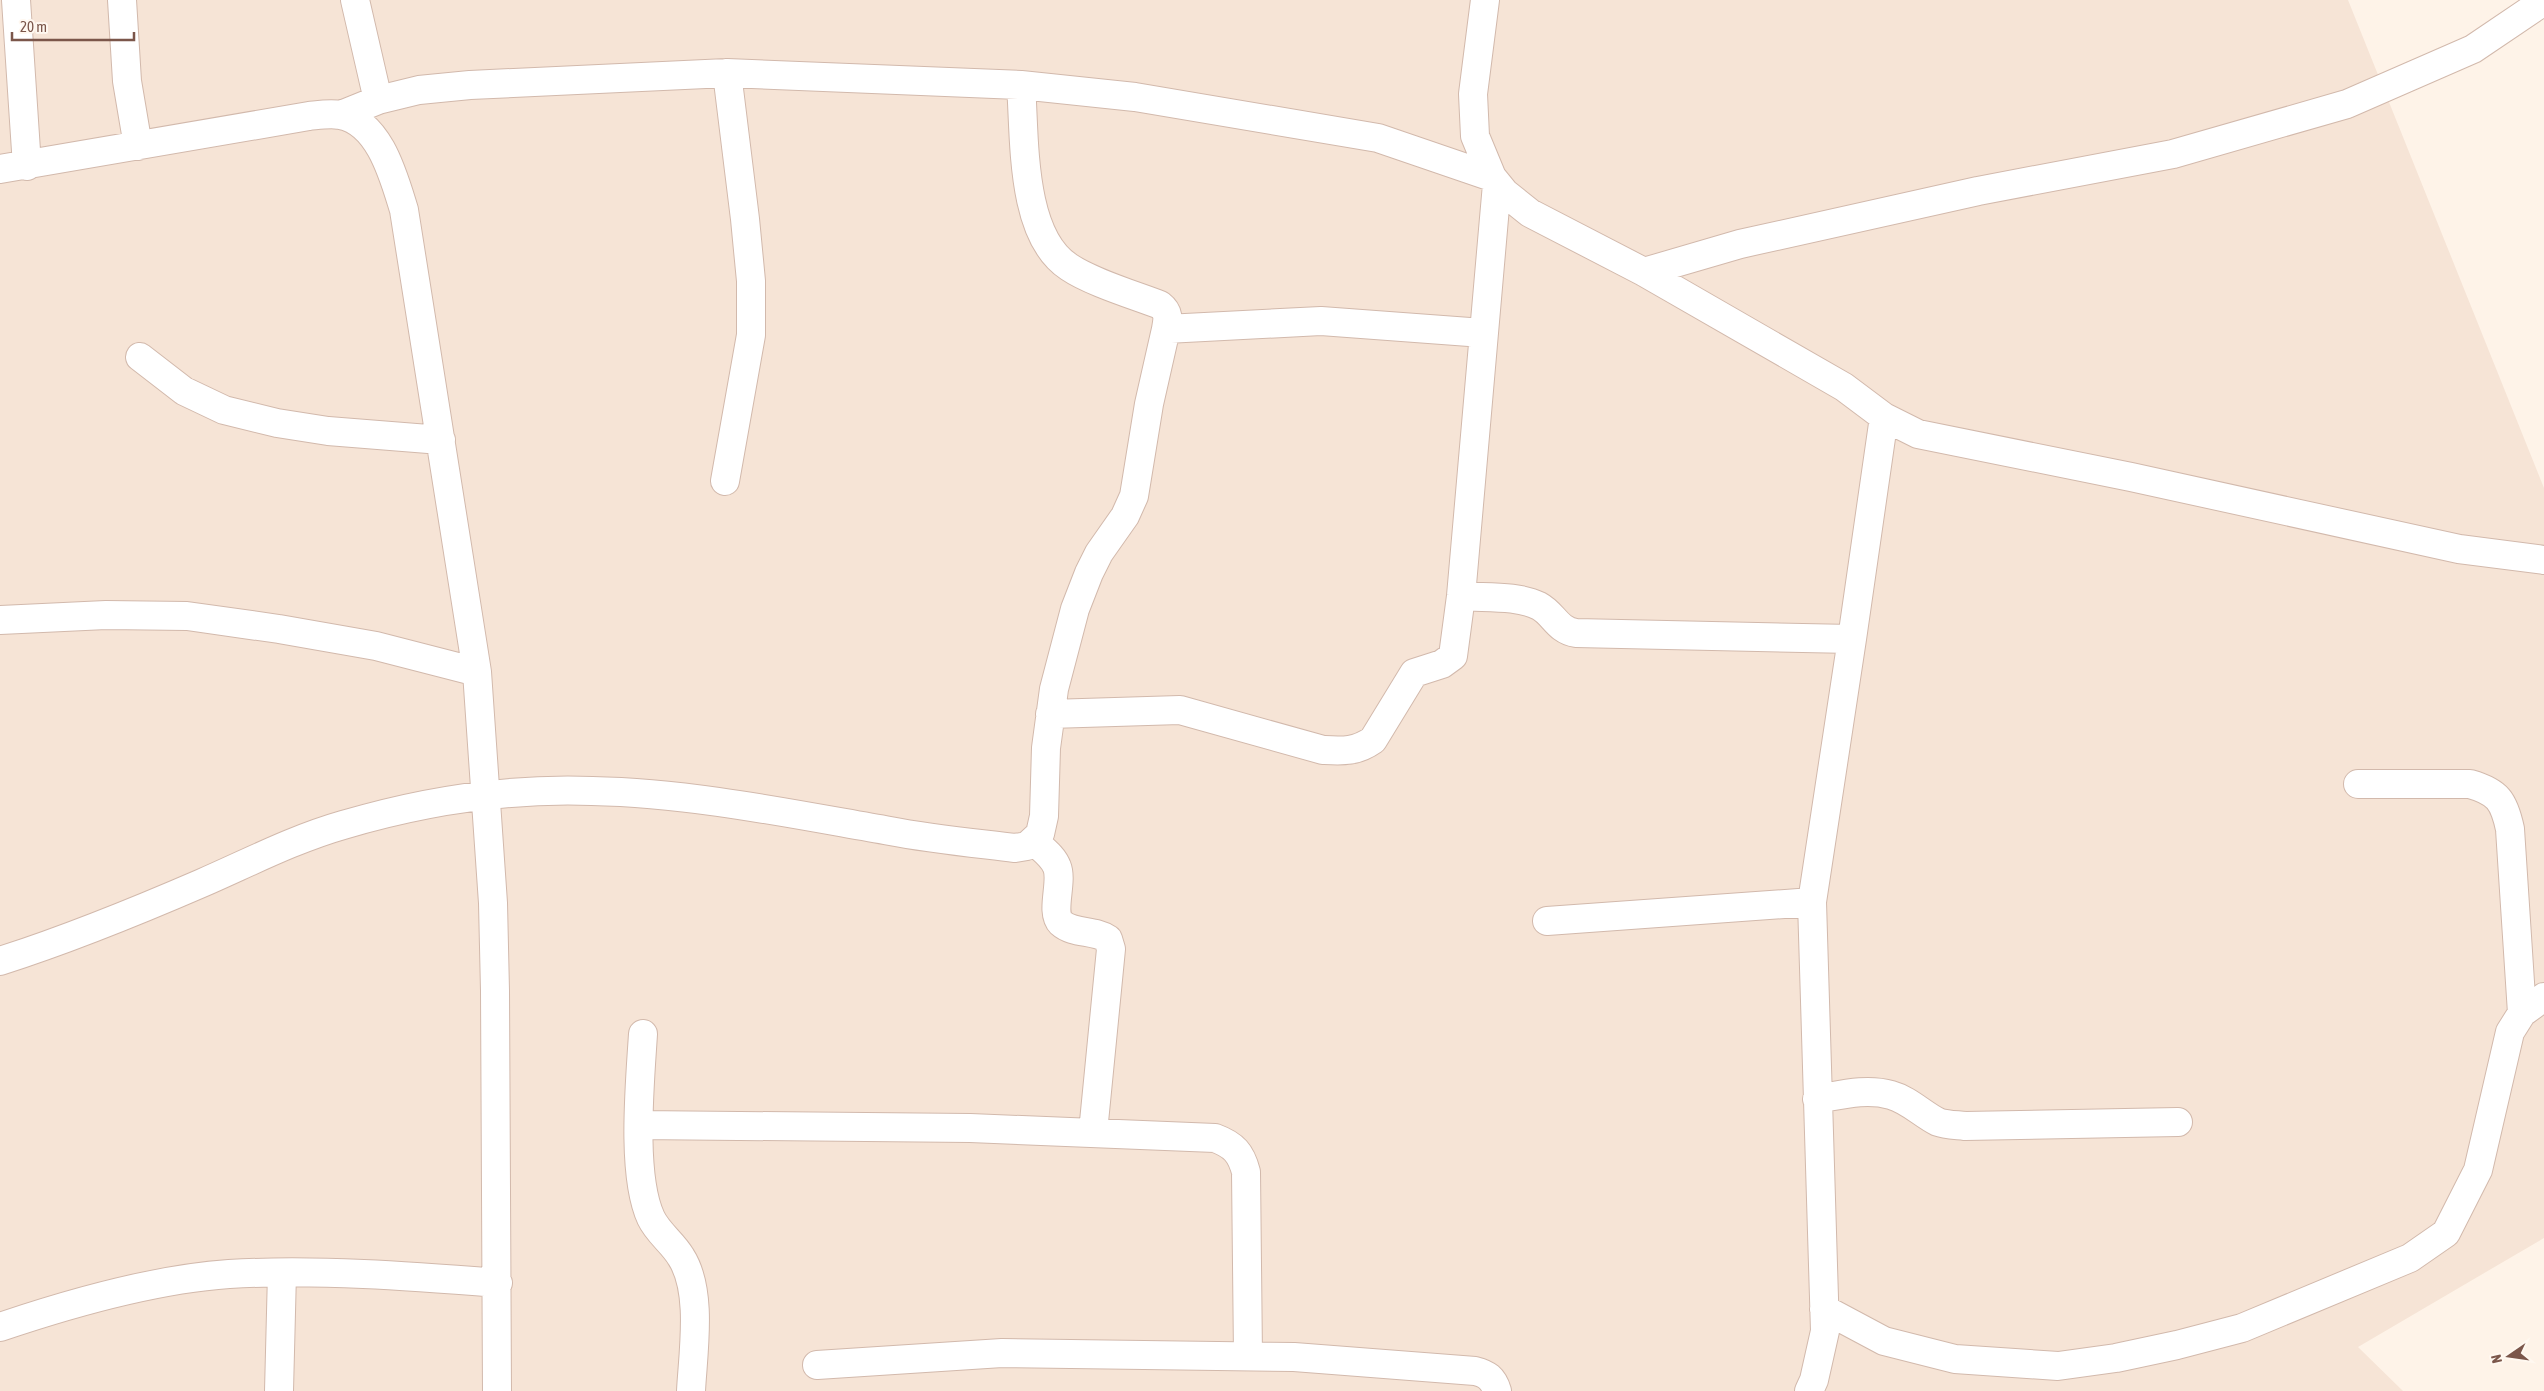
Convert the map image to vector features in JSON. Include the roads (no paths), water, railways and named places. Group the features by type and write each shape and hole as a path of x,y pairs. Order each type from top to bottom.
{"street":[{"path":"16,0 27,166"},
{"path":"122,0 127,81 138,146"},
{"path":"355,0 378,100"},
{"path":"1485,0 1472,94 1475,136 1495,180 1505,193 1530,213 1644,272 1844,387 1884,417 1918,434 2130,477 2459,549 2544,560"},
{"path":"1644,272 1740,244 1978,190 2173,154 2347,104 2473,49 2544,1"},
{"path":"0,170 309,116 341,114 378,100 419,90 470,85 726,73 1021,85 1144,99 1378,138 1495,180"},
{"path":"725,481 752,335 751,281 747,237 726,73"},
{"path":"0,961 84,933 268,853 340,826 404,809 484,795 593,791 656,796 820,817 892,832 1015,848 1027,846 1034,841 1040,834 1044,816 1046,748 1054,689 1082,591 1100,553 1125,516 1134,496 1149,404 1168,317 1166,310 1160,305 1069,267 1052,252 1044,240 1037,221 1029,186 1021,85"},
{"path":"341,114 366,128 389,162 404,210 478,672 484,795 491,876 495,991 498,1283 497,1391"},
{"path":"1050,714 1180,710 1323,750 1346,752 1357,749 1373,740 1414,673 1442,664 1453,656 1461,596 1495,180"},
{"path":"1166,329 1321,322 1483,333"},
{"path":"140,357 184,391 224,410 278,423 328,431 441,440"},
{"path":"1809,1391 1814,1380 1825,1331 1812,902 1884,417"},
{"path":"1461,596 1518,600 1532,604 1540,607 1560,628 1576,634 1852,640"},
{"path":"0,620 106,615 187,616 279,628 376,646 478,672"},
{"path":"2358,784 2470,784 2488,789 2498,797 2506,810 2510,829 2522,1014"},
{"path":"1034,841 1057,865 1059,873 1056,912 1060,922 1067,927 1100,933 1108,938 1111,949 1093,1132"},
{"path":"1547,921 1812,902"},
{"path":"1824,1309 1884,1341 1955,1359 2058,1366 2116,1358 2242,1328 2401,1262 2446,1233 2478,1170 2510,1032 2522,1014 2544,997"},
{"path":"643,1034 639,1125 644,1192 651,1218 681,1257 692,1280 694,1312 691,1391"},
{"path":"1817,1099 1854,1092 1892,1095 1940,1122 1965,1126 2178,1122"},
{"path":"639,1125 754,1128 878,1126 1093,1132 1215,1138 1230,1144 1237,1150 1243,1158 1246,1172 1248,1356"},
{"path":"0,1327 49,1312 173,1281 228,1274 282,1273 430,1278 498,1283"},
{"path":"279,1391 282,1273"},
{"path":"817,1364 1002,1353 1294,1357 1475,1371 1486,1374 1494,1382 1497,1391"}]}
